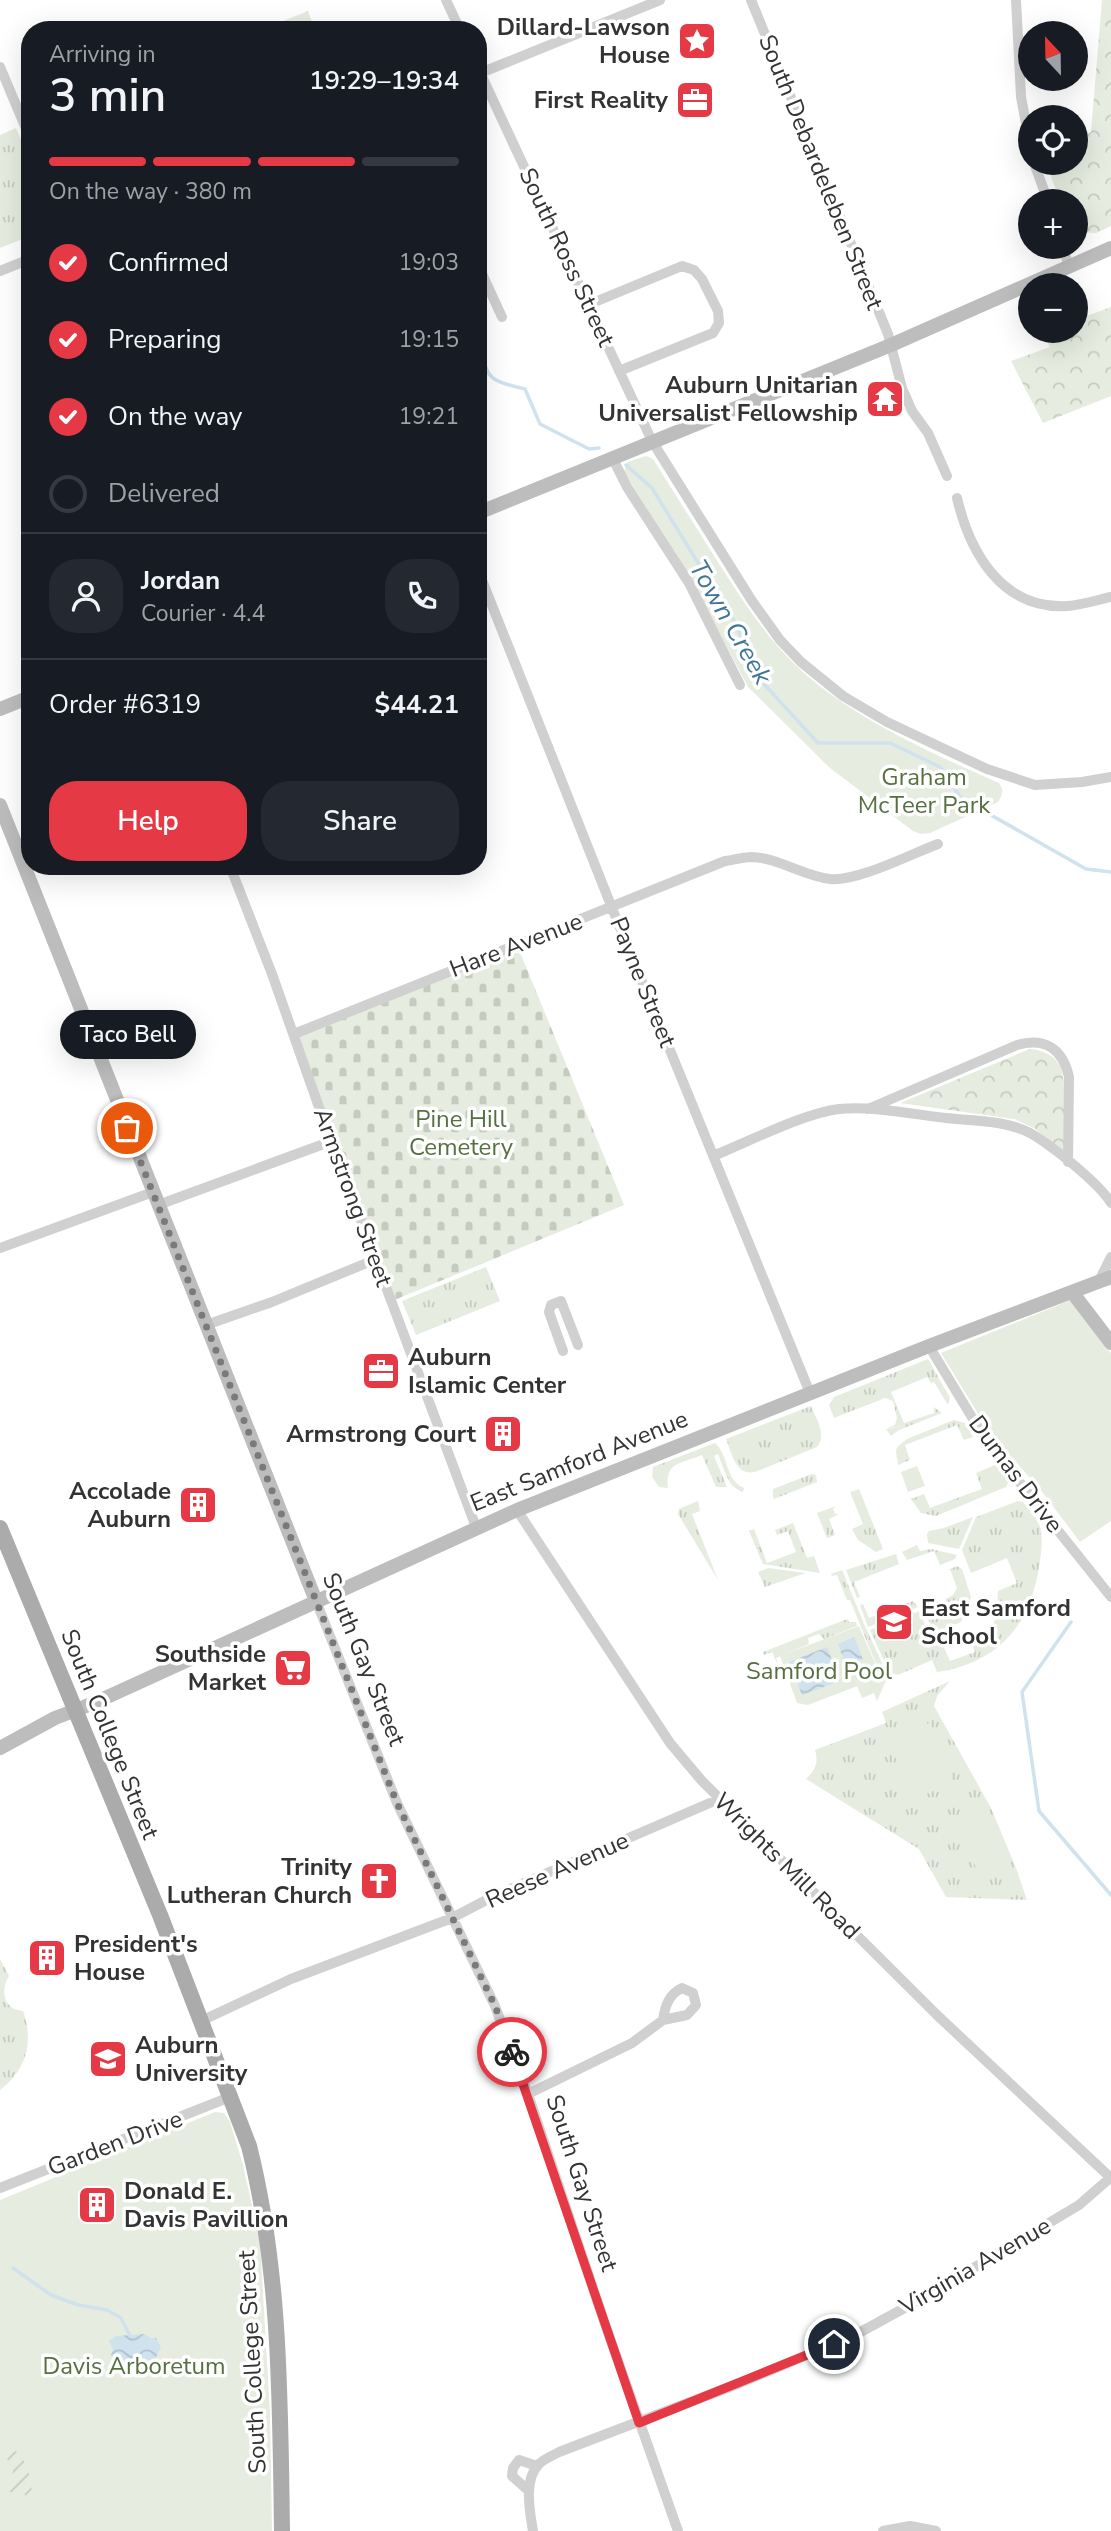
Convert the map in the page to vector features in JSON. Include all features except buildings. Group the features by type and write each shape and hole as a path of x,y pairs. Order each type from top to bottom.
{"main road":[{"name":"South College Street","path":"0,1528 160,1915 249,2146 271,2253 277,2325 282,2531"}],"street":[{"path":"446,0 456,21"},
{"path":"487,69 660,0"},
{"name":"South Debardeleben Street","path":"751,0 891,345 902,388 912,411 928,433 947,476"},
{"path":"1016,0 1023,105"},
{"path":"0,67 21,117"},
{"name":"South Ross Street","path":"487,89 652,441 752,601 780,640 801,662 843,696 887,722 1010,779 1035,785 1111,777"},
{"path":"487,509 891,345 1111,248"},
{"path":"1067,259 1069,267"},
{"path":"0,271 21,263"},
{"path":"590,304 682,266 694,270 702,279 718,311 719,323 713,333 619,371"},
{"path":"487,284 502,317"},
{"path":"613,459 627,487 689,583 740,685"},
{"path":"957,498 964,524 982,562 998,581 1019,595 1042,603 1067,606 1111,597"},
{"name":"Payne Street","path":"487,593 810,1393"},
{"path":"0,709 21,701"},
{"name":"South Gay Street","path":"0,805 21,858"},
{"name":"Hare Avenue","path":"294,1034 725,861 762,858 809,875 833,879 857,876 938,844"},
{"name":"South Gay Street","path":"28,875 397,1803 495,2006 528,2094 678,2531"},
{"name":"Armstrong Street","path":"233,875 476,1527"},
{"path":"868,1109 1017,1045 1028,1041 1040,1042 1052,1047 1067,1065 1068,1162"},
{"path":"713,1156 825,1112 868,1109 1018,1128 1031,1133 1098,1188 1111,1203"},
{"path":"0,1248 332,1141"},
{"path":"1105,1279 1111,1257"},
{"path":"206,1325 377,1261"},
{"name":"East Samford Avenue","path":"0,1748 55,1718 476,1527 929,1346 1105,1279"},
{"path":"1072,1292 1111,1343"},
{"path":"563,1351 550,1312 554,1302 561,1301 578,1345"},
{"name":"Dumas Drive","path":"929,1346 985,1439 1111,1597"},
{"name":"Wrights Mill Road","path":"517,1510 670,1743 719,1799 938,2016 1111,2178"},
{"name":"Reese Avenue","path":"201,2021 290,1979 452,1918 494,1896 719,1799"},
{"path":"528,2094 632,2043 663,2020"},
{"name":"Garden Drive","path":"0,2188 230,2097"},
{"name":"Virginia Avenue","path":"529,2491 513,2476 513,2468 519,2460 537,2466 559,2452 639,2423 857,2334 1079,2205 1111,2178"},
{"path":"533,2531 529,2491 537,2466"},
{"path":"883,2531 910,2526 936,2531"}],"green space":[{"path":"1102,0 1111,0 1111,226 1096,233 1088,233 1088,189 1056,189 1050,175 1088,175 1088,134 1091,132"},
{"path":"308,11 312,21 283,21"},
{"path":"16,128 21,139 21,240 0,248 0,135"},
{"path":"1111,307 1111,396 1043,423 1011,361 1050,347 1048,343 1088,343 1088,316"},
{"name":"Graham McTeer Park","path":"646,456 653,459 746,605 791,661 825,690 872,721 999,783 1002,792 998,802 930,833 921,834 913,831 830,768 748,687 692,581 624,472 627,462"},
{"name":"Pine Hill Cemetery","path":"517,945 624,1205 392,1301 294,1034"},
{"path":"1030,1049 1050,1055 1062,1071 1065,1094 1064,1154 1034,1128 1014,1119 900,1103"},
{"path":"486,1267 500,1301 416,1335 402,1301"},
{"path":"1071,1300 1111,1353 1111,1521 1080,1542 1040,1489 990,1433 941,1353"},
{"path":"928,1359 950,1398 948,1405 934,1382 931,1383 927,1377 891,1392 904,1423 934,1413 934,1407 942,1413 899,1430 891,1436 886,1429 903,1426 887,1428 895,1425 897,1418 893,1401 885,1398 834,1418 829,1405 834,1397"},
{"path":"811,1406 821,1432 817,1447 755,1472 739,1467 726,1439"},
{"path":"954,1420 965,1423 973,1437 964,1440 957,1425 905,1445 910,1460 898,1465 897,1447 907,1439"},
{"path":"715,1443 723,1454 733,1479 744,1488 743,1492 733,1486 718,1454 714,1456 727,1487 716,1487 702,1455 676,1465 669,1473 668,1488 659,1487 652,1477 653,1467"},
{"path":"995,1465 1009,1480 1006,1487 936,1516 921,1513 911,1499 924,1494 930,1508 982,1489 976,1473"},
{"path":"917,1466 925,1486 908,1492 901,1472"},
{"path":"812,1474 816,1475 817,1482 774,1499 773,1489"},
{"path":"859,1489 883,1549 876,1552 858,1540 852,1529 863,1524 850,1492"},
{"path":"698,1501 700,1511 692,1514 718,1580 678,1514 679,1509"},
{"path":"1018,1501 1023,1502 1036,1518 1042,1540 1034,1588 1019,1624 993,1650 977,1660 937,1672 932,1660 898,1675 889,1672 870,1630 919,1611 930,1636 936,1640 940,1639 950,1661 975,1652 973,1647 989,1635 999,1610 998,1591 1017,1583 1007,1558 971,1573 962,1550 976,1517"},
{"path":"836,1506 833,1509 835,1514 839,1514 829,1519 835,1535 827,1538 817,1513"},
{"path":"973,1517 959,1549 928,1543 929,1531"},
{"path":"793,1523 807,1558 814,1556 820,1573 763,1564 749,1531 754,1529 767,1563 796,1552 788,1531 777,1535 775,1530"},
{"path":"917,1545 920,1551 931,1549 957,1555 955,1559 940,1565 934,1551 907,1560 902,1552"},
{"path":"896,1554 899,1564 854,1582 860,1597 857,1598 846,1570"},
{"path":"957,1566 962,1569 971,1597 961,1622 934,1633 924,1609 942,1602 942,1609 945,1614 947,1612 946,1599 953,1595 957,1588 950,1569"},
{"path":"768,1568 806,1573 765,1587 758,1572"},
{"path":"842,1570 888,1676 877,1701 874,1693 862,1698 857,1686 881,1676 850,1600 847,1600 837,1575 831,1574"},
{"path":"913,1601 918,1607 868,1627 860,1605 863,1604 869,1618"},
{"path":"847,1619 849,1622 856,1622 857,1626 824,1639 819,1634 808,1638 809,1644 776,1658 779,1667 772,1652 764,1655 763,1652"},
{"name":"Samford Pool","path":"859,1626 881,1677 808,1705 797,1703 780,1656"},
{"path":"950,1681 937,1696 934,1706 991,1808 1027,1900 946,1897 919,1849 806,1779 815,1766 815,1750 886,1723 882,1712"},
{"path":"929,1723 953,1783 912,1800 888,1739"},
{"path":"989,1812 1013,1869 982,1882 958,1826"},
{"path":"0,1959 9,1976 5,1998 11,2007 23,2011 28,2044 17,2073 0,2090"},
{"name":"Davis Arboretum","path":"215,2112 224,2113 230,2122 243,2165 260,2242 270,2414 272,2531 0,2531 0,2200"},
{"path":"7,2450 19,2452 25,2464 31,2482 31,2501 24,2494 10,2492 13,2470 5,2455"}],"water":[{"path":"854,1637 863,1659 846,1666 838,1644"},
{"path":"827,1647 840,1681 802,1695 789,1662"},
{"path":"144,2334 156,2338 161,2347 151,2368 134,2375 121,2371 111,2355 113,2350 109,2341 116,2336"}],"waterway":[{"name":"Town Creek","path":"487,370 502,383 525,389 540,424 589,449 599,448"},
{"name":"Town Creek","path":"626,465 652,488 735,623 763,683 818,743 890,743 940,767 961,798 1086,869 1111,872"},
{"path":"1071,1622 1022,1692 1039,1811 1111,1895"},
{"path":"13,2268 51,2295 78,2305 107,2310 121,2318 130,2336"}],"way so far":[{"path":"127,1128 397,1803 495,2006 512,2052"}],"place":[{"name":"Dillard-Lawson House","path":"697,41"},
{"name":"First Reality","path":"695,100"},
{"name":"Auburn Unitarian Universalist Fellowship","path":"885,399"},
{"name":"Taco Bell","path":"127,1128"},
{"name":"Auburn Islamic Center","path":"381,1371"},
{"name":"Armstrong Court","path":"503,1434"},
{"name":"Accolade Auburn","path":"198,1505"},
{"name":"East Samford School","path":"894,1622"},
{"name":"Southside Market","path":"293,1668"},
{"name":"Trinity Lutheran Church","path":"379,1881"},
{"name":"President's House","path":"47,1958"},
{"name":"Auburn University","path":"108,2059"},
{"name":"Donald E. Davis Pavillion","path":"97,2205"}],"route":[{"path":"512,2052 639,2423 834,2344"}]}
